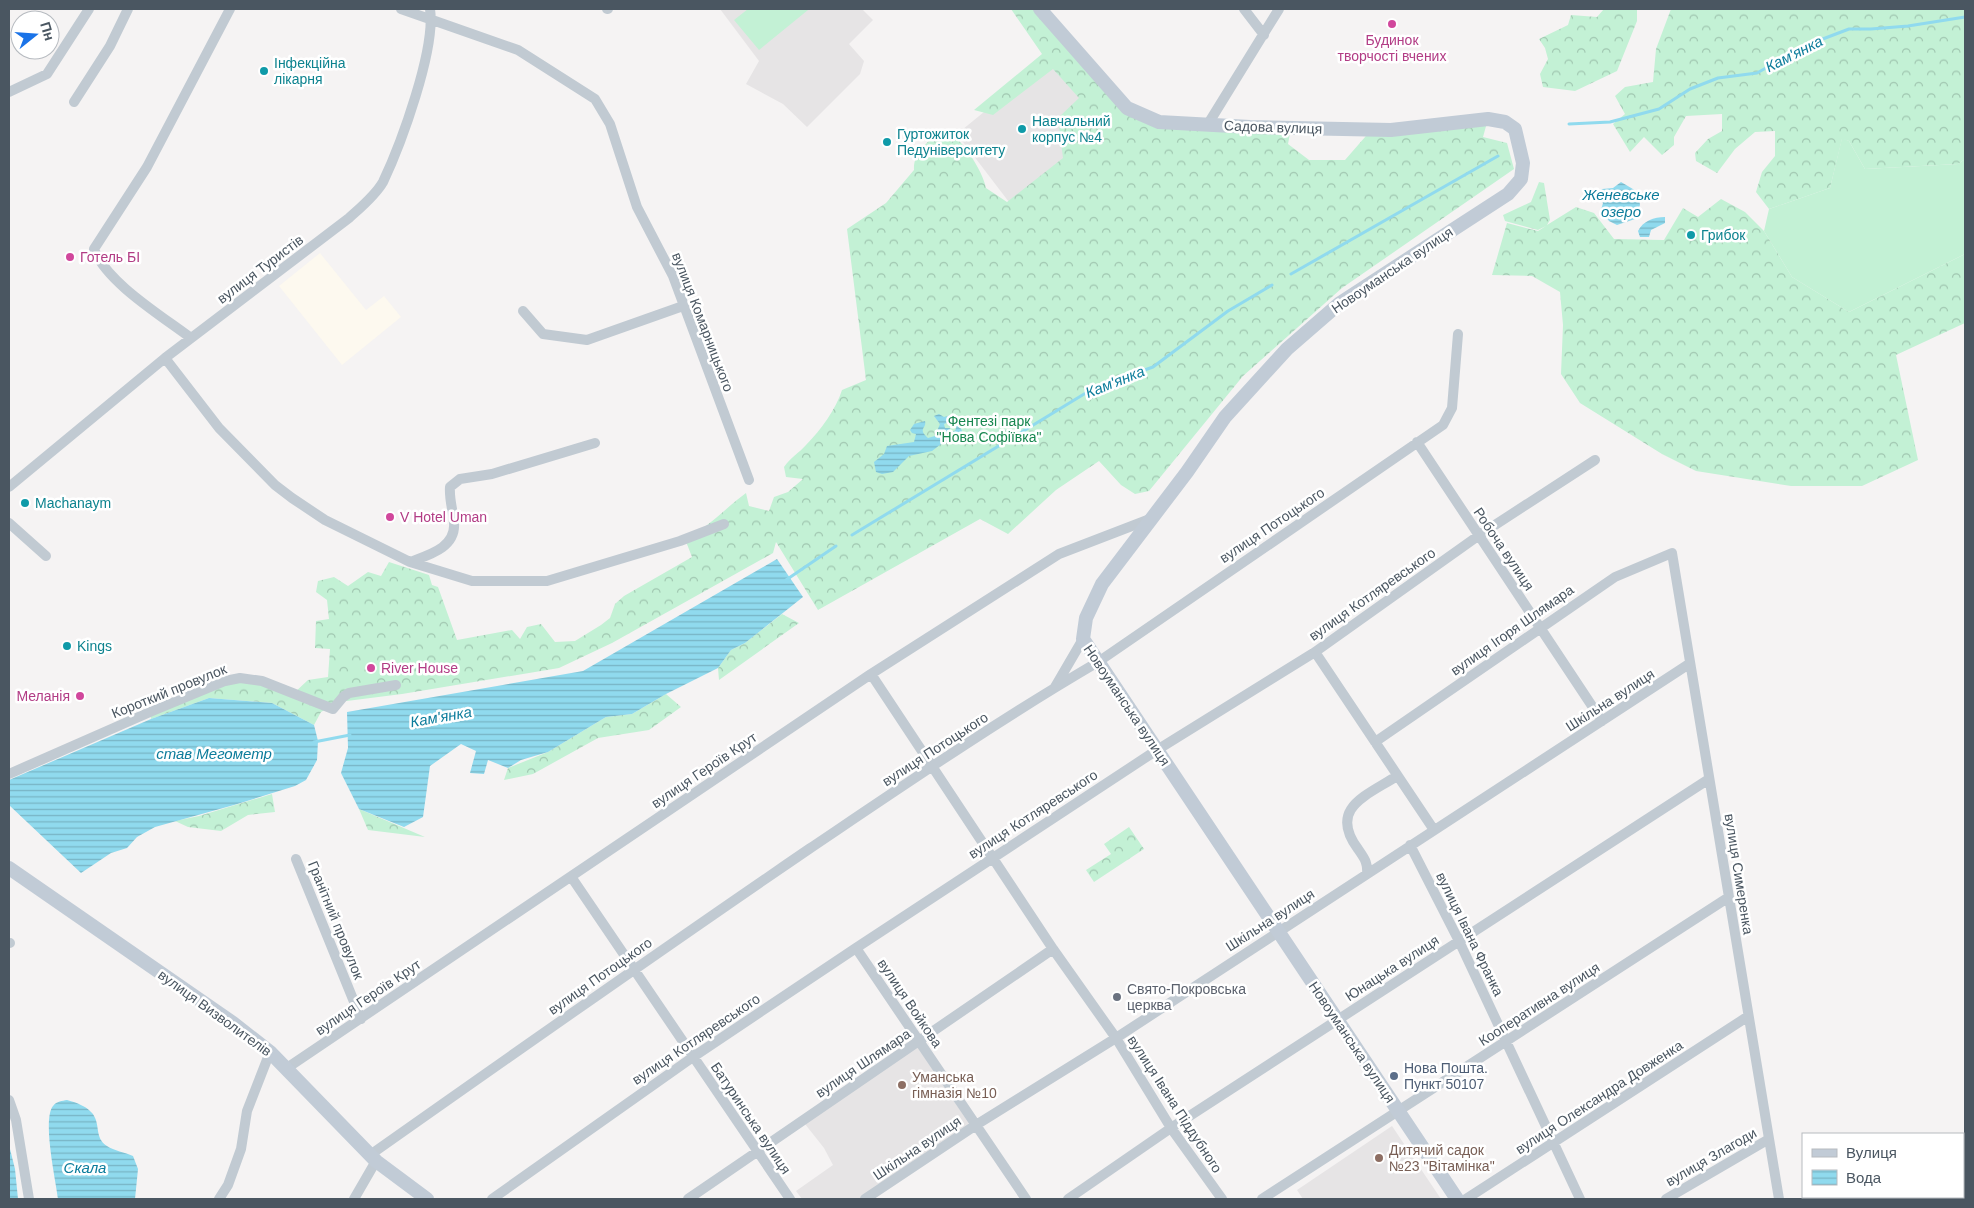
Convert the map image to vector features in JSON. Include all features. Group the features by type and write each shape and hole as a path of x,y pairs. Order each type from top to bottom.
{"street":[{"path":"9,92 47,74 89,9"},
{"path":"74,102 110,46 128,9"},
{"path":"191,338 114,278 97,258 94,249 147,167 230,9"},
{"name":"вулиця Комарницького","path":"401,9 518,50 595,99 610,124 637,206 673,276 749,480"},
{"name":"вулиця Туристів","path":"9,487 191,338 349,218 382,183 401,135 428,53 430,9"},
{"name":"Садова вулиця","path":"1040,9 1127,108 1159,122 1391,130 1488,119 1504,122 1515,129 1523,163"},
{"path":"1244,9 1264,35"},
{"path":"1208,124 1279,9"},
{"name":"Новоуманська вулиця","path":"1457,1199 1083,639 1086,618 1102,584 1187,472 1225,417 1287,349 1340,302 1508,194 1521,179 1523,163"},
{"path":"523,311 543,334 587,340 683,306"},
{"name":"вулиця Потоцького","path":"373,1158 634,968 932,766 1098,662 1444,425 1452,408 1458,334"},
{"path":"166,358 219,428 275,485 325,520 410,562 472,581 547,581 680,541 724,524"},
{"name":"Робоча вулиця","path":"1417,442 1602,721"},
{"path":"410,562 444,548 451,537 454,525 450,487 454,482 492,474 595,443"},
{"name":"вулиця Котляревського","path":"492,1199 693,1057 992,857 1157,750 1314,652 1478,536 1595,460"},
{"name":"вулиця Героїв Крут","path":"287,1068 572,878 871,674 1059,554 1150,519"},
{"path":"9,523 46,556"},
{"name":"вулиця Ігоря Шлямара","path":"1375,742 1539,627 1615,577 1672,553"},
{"name":"вулиця Симеренка","path":"1672,553 1747,1017 1779,1199"},
{"path":"1054,688 1083,639"},
{"path":"1314,652 1434,830"},
{"name":"Шкільна вулиця","path":"865,1199 976,1125 1116,1038 1690,664"},
{"name":"вулиця Івана Піддубного","path":"871,674 1053,949 1116,1038 1171,1128 1222,1199"},
{"name":"Короткий провулок","path":"9,774 225,681 240,678 262,681 333,710 343,697 349,694 396,685"},
{"path":"1367,874 1367,862 1348,836 1345,826 1348,815 1354,804 1397,776"},
{"name":"Юнацька вулиця","path":"1068,1199 1171,1128 1709,779"},
{"name":"вулиця Івана Франка","path":"1410,845 1459,941 1580,1199"},
{"name":"Гранітний провулок","path":"296,859 361,1019"},
{"name":"вулиця Визволителів","path":"9,868 219,1012 270,1052 373,1158 427,1199"},
{"name":"Батуринська вулиця","path":"572,878 790,1199"},
{"name":"Кооперативна вулиця","path":"1262,1199 1729,897"},
{"name":"вулиця Войкова","path":"856,948 1026,1199"},
{"name":"вулиця Шлямара","path":"688,1199 1053,949"},
{"name":"вулиця Олександра Довженка","path":"1466,1199 1747,1017"},
{"path":"219,1199 228,1185 238,1158 247,1111 270,1052"},
{"path":"9,1100 16,1120 29,1199"},
{"name":"вулиця Злагоди","path":"1666,1199 1769,1139"},
{"path":"354,1199 373,1158"}],"shaded area":[{"path":"720,9 862,9 873,20 849,44 864,61 860,74 807,127 783,104 746,84 759,61"},
{"path":"1055,54 1113,134 1012,206 957,134"},
{"path":"320,253 366,310 384,296 401,317 342,365 279,286"},
{"name":"Уманська гімназія №10","path":"917,1046 970,1125 859,1199 802,1199 796,1191 833,1165 824,1148 805,1124"},
{"name":"Дитячий садок №23 \"Вітамінка\"","path":"1392,1126 1441,1199 1303,1199 1297,1190"}],"green space":[{"path":"748,9 808,10 759,50 734,20"},
{"name":"Фентезі парк \"Нова Софіївка\"","path":"1011,9 1040,9 1127,108 1159,122 1291,128 1288,144 1309,160 1345,160 1372,129 1488,119 1483,137 1507,143 1514,169 1342,288 1243,376 1149,491 1135,494 1121,485 1099,461 1056,490 1008,534 980,519 818,610 776,542 773,553 612,643 559,668 402,694 339,702 321,712 314,725 272,703 209,698 151,719 150,712 240,678 293,694 308,680 328,677 330,649 315,648 316,621 329,619 327,600 316,592 318,581 334,577 348,586 368,572 381,576 389,562 429,575 432,585 438,587 457,640 512,630 520,639 527,627 541,624 555,642 575,641 610,618 615,604 624,596 692,557 685,539 707,525 746,493 749,506 769,511 774,497 788,492 803,479 786,477 784,467 789,460 812,439 822,426 832,412 842,390 866,380 847,229 886,203 914,170 914,164 919,153 941,129 955,137 969,153 980,172 986,188 1007,202 1063,158 1058,118 1079,98 1053,69 993,115 974,110 1042,54"},
{"path":"1604,9 1637,10 1637,21 1617,71 1575,91 1543,87 1540,74 1548,59 1545,48 1539,39 1568,25 1571,15 1597,17"},
{"path":"1671,9 1965,9 1965,159 1958,164 1865,169 1849,141 1842,139 1830,188 1769,209 1756,192 1762,172 1775,156 1775,131 1755,132 1735,149 1717,173 1696,161 1695,153 1708,139 1722,131 1722,114 1686,116 1674,137 1674,145 1662,155 1644,137 1630,152 1613,124 1625,114 1615,96 1625,87 1653,82 1656,49"},
{"path":"1842,138 1849,141 1865,169 1958,164 1965,159 1965,254 1849,312 1792,277 1764,231 1769,209 1830,188"},
{"path":"1539,182 1544,183 1550,220 1547,225 1576,207 1594,213 1614,239 1664,240 1683,208 1698,217 1721,199 1745,212 1764,231 1792,277 1849,312 1965,254 1965,323 1896,355 1918,460 1862,486 1791,486 1696,471 1662,454 1580,403 1561,374 1563,325 1560,292 1532,276 1492,275 1507,223 1538,231 1546,226 1538,230 1505,221 1503,215 1531,202"},
{"path":"782,614 799,623 719,680 718,668 731,650 745,643"},
{"path":"666,694 681,707 649,730 598,738 533,774 504,780 508,768 548,752 606,717 632,714"},
{"path":"272,794 275,812 248,815 221,831 188,827 175,821 199,816"},
{"path":"359,809 425,837 368,830"},
{"path":"1129,827 1144,849 1094,882 1086,870 1111,854 1104,844"}],"water":[{"name":"Женевське озеро","path":"1621,182 1638,192 1640,205 1635,219 1617,225 1609,221 1601,210 1603,203 1599,194 1602,189 1613,188"},
{"path":"1665,217 1665,223 1651,230 1649,237 1640,237 1638,231 1646,222"},
{"path":"939,414 944,417 951,415 956,421 954,424 949,422 944,424 945,428 950,428 949,433 955,431 958,423 962,431 953,443 945,441 932,451 909,456 893,472 882,474 876,472 874,462 884,454 887,446 914,442 916,434 910,430 914,424 925,421 923,432 925,435 928,438 935,436 940,424 934,416"},
{"path":"777,559 803,597 745,643 731,650 718,668 666,694 632,714 606,717 548,752 521,760 508,768 488,760 484,774 470,773 476,751 461,744 430,766 423,817 404,827 359,809 341,773 348,748 347,712 583,671"},
{"name":"став Мегометр","path":"209,698 272,703 314,725 318,741 317,760 306,780 295,786 234,805 155,827 137,837 127,848 111,853 81,873 9,805 9,780 151,719"},
{"name":"Скала","path":"67,1100 90,1110 97,1123 99,1135 107,1146 133,1156 138,1169 135,1199 58,1199 49,1137 50,1113 53,1106 58,1102"},
{"path":"9,1145 15,1169 18,1199 9,1199"}],"waterway":[{"name":"Кам'янка","path":"1569,124 1610,122 1659,109 1690,89 1718,78 1757,73 1807,45 1849,29 1908,26 1965,17"},
{"name":"Кам'янка","path":"1291,274 1498,156"},
{"name":"Кам'янка","path":"852,535 1094,388 1153,367 1228,311 1272,285"},
{"name":"Кам'янка","path":"786,580 836,546"},
{"name":"Кам'янка","path":"314,742 350,735"}],"place":[{"name":"Будинок творчості вчених","path":"1392,24"},
{"name":"Інфекційна лікарня","path":"264,71"},
{"name":"Навчальний корпус №4","path":"1022,129"},
{"name":"Гуртожиток Педуніверситету","path":"887,142"},
{"name":"Грибок","path":"1691,235"},
{"name":"Готель БІ","path":"70,257"},
{"name":"Machanaym","path":"25,503"},
{"name":"V Hotel Uman","path":"390,517"},
{"name":"Kings","path":"67,646"},
{"name":"River House","path":"371,668"},
{"name":"Меланія","path":"80,696"},
{"name":"Свято-Покровська церква","path":"1117,997"},
{"name":"Нова Пошта. Пункт 50107","path":"1394,1076"},
{"name":"Уманська гімназія №10","path":"902,1085"},
{"name":"Дитячий садок №23 \"Вітамінка\"","path":"1379,1158"}]}
